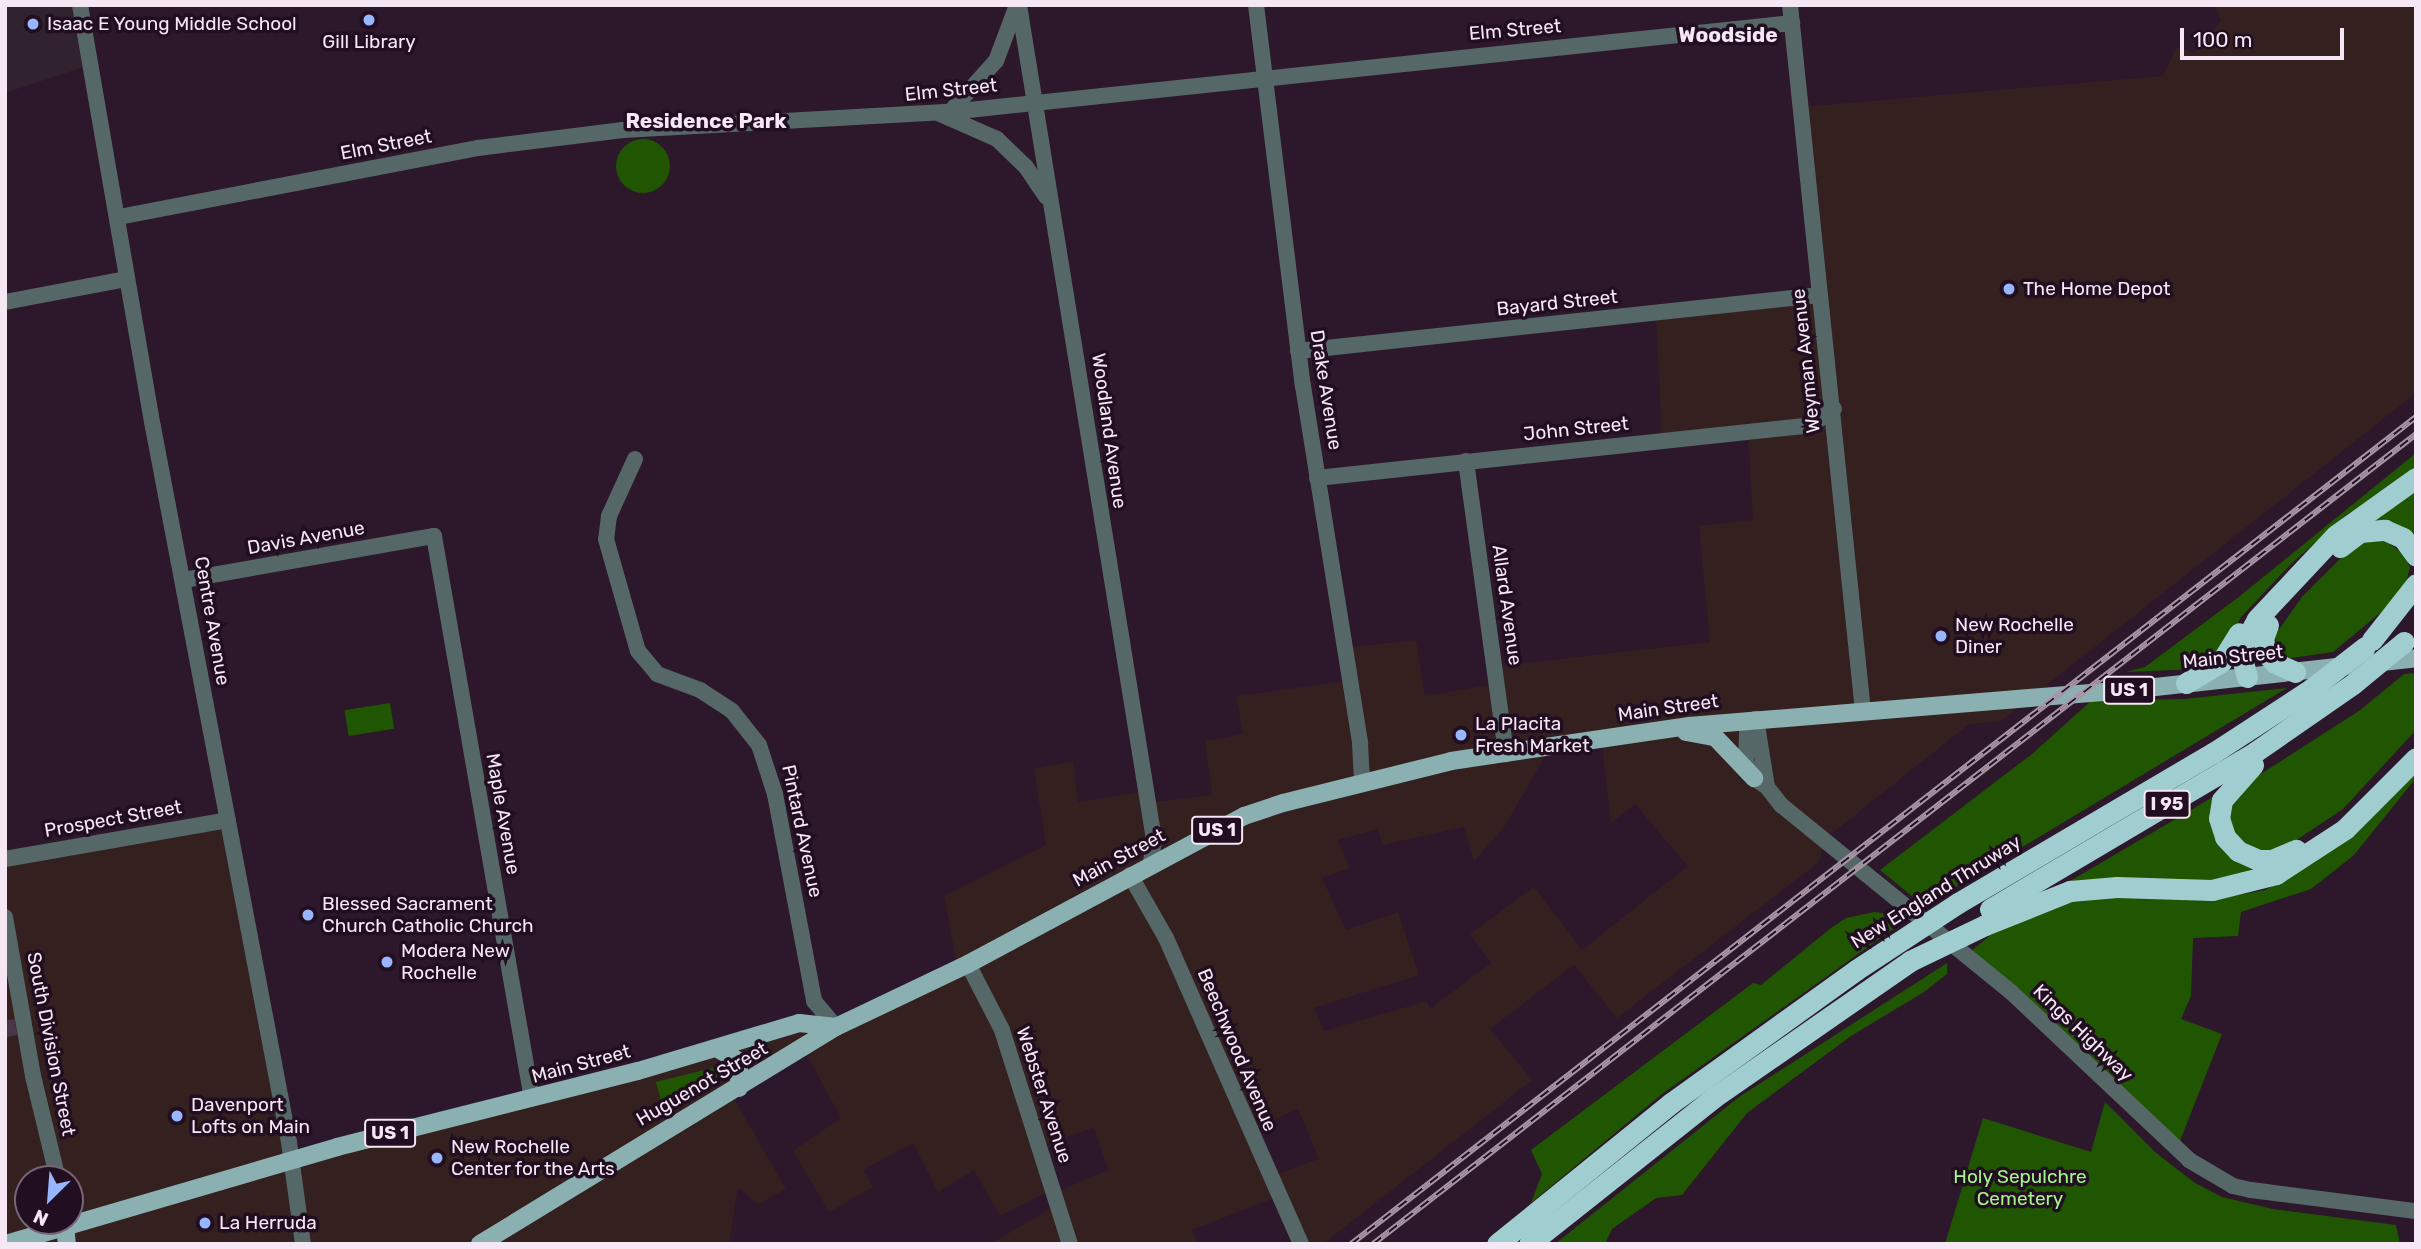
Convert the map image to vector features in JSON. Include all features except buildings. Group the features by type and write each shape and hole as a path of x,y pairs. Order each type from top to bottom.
{"highway":[{"path":"2186,683 2221,662 2246,622 2357,517 2416,478"},
{"path":"2247,677 2269,625 2334,553 2360,532 2392,531 2407,542 2416,556"},
{"path":"2247,677 2240,662 2243,640 2292,579"},
{"path":"2369,643 2416,584"},
{"name":"New England Thruway","path":"1497,1244 1569,1183 1735,1055 1856,970 1958,904 2213,753 2311,689 2416,602"},
{"path":"2269,625 2263,644 2268,657 2295,672"},
{"name":"I 95","path":"1981,921 2220,773 2322,707 2412,644"},
{"path":"2322,707 2225,793 2220,808 2221,829 2231,845 2245,856 2272,860 2303,845 2354,805 2416,740"},
{"path":"1529,1244 1713,1098 1873,985 1981,921 2070,891 2118,887 2212,890 2276,874 2345,829 2416,758"}],"main road":[{"name":"Main Street","path":"84,1224 290,1161 474,1110 532,1099 718,1049 799,1023 836,1027 968,964 1130,875 1244,817 1362,781 1506,754 1669,729 2295,672 2412,644"},
{"path":"1669,729 1715,737 1760,782"},
{"name":"Huguenot Street","path":"480,1244 646,1140 739,1088 836,1027"},
{"path":"718,1049 739,1061 739,1088"},
{"name":"Main Street","path":"6,1244 45,1235"}],"street":[{"name":"Centre Avenue","path":"80,5 119,217 127,279 228,820 303,1244"},
{"name":"Woodland Avenue","path":"1018,5 1154,839 1151,864"},
{"path":"1018,5 996,61 942,112 997,139 1026,167 1050,205"},
{"name":"Drake Avenue","path":"1256,5 1298,351 1360,743 1362,781"},
{"name":"Weyman Avenue","path":"1790,5 1819,295 1834,410 1863,712"},
{"name":"Elm Street","path":"119,217 517,143 643,128 861,120 1792,23"},
{"path":"5,302 127,279"},
{"name":"Bayard Street","path":"1298,351 1819,295"},
{"name":"John Street","path":"1317,478 1811,425 1834,410"},
{"name":"Pintard Avenue","path":"635,459 609,516 606,539 638,651 657,674 700,690 732,711 759,745 775,794 814,1001 836,1027"},
{"name":"Allard Avenue","path":"1466,461 1506,754"},
{"name":"Davis Avenue","path":"184,580 434,536"},
{"name":"Maple Avenue","path":"434,536 532,1099"},
{"path":"1756,719 1747,728 1746,762 1760,782"},
{"name":"Kings Highway","path":"1760,782 1823,843 2011,992 2189,1160 2233,1186 2416,1211"},
{"name":"Prospect Street","path":"5,859 228,820"},
{"name":"Beechwood Avenue","path":"1130,875 1166,938 1301,1244"},
{"name":"South Division Street","path":"5,918 20,1026 55,1165"},
{"name":"Webster Avenue","path":"968,964 1002,1030 1070,1244"}],"shaded area":[{"path":"5,5 80,5 93,64 5,93"},
{"path":"2215,5 2416,5 2416,393 2001,721 1969,724 1825,839 1819,862 1617,1018 1574,965 1490,1029 1532,1080 1323,1244 1299,1244 1274,1198 1192,1230 1197,1244 990,1244 1055,1206 1052,1194 1108,1170 1094,1128 1038,1146 1051,1190 1000,1216 974,1170 938,1192 913,1143 863,1170 873,1187 829,1212 793,1151 841,1118 806,1053 732,1095 786,1189 758,1204 738,1188 729,1244 5,1244 5,858 225,818 290,1164 838,1023 957,965 944,896 1046,845 1034,769 1073,761 1078,802 1147,791 1149,803 1212,795 1205,741 1243,734 1236,696 1347,681 1342,648 1416,640 1425,696 1501,683 1499,666 1710,642 1699,526 1753,520 1748,429 1662,437 1656,316 1822,297 1802,107 2163,76 2177,47 2194,53 2221,21","holes":["1601,738 1611,823 1635,804 1688,866 1582,950 1534,887 1470,934 1491,963 1430,1009 1427,1001 1324,1031 1314,1008 1419,975 1398,912 1346,930 1322,878 1349,868 1338,840 1378,829 1383,845 1464,827 1474,861 1504,827 1553,743","1298,1109 1319,1159 1266,1178 1247,1132"]}],"green space":[{"path":"643,139 662,147 670,166 662,185 643,193 624,185 616,166 624,147"},
{"path":"2416,453 2416,470 2346,515 2291,564 2241,617 2226,646 2199,669 2126,672 2145,667 2240,596"},
{"path":"2416,489 2416,543 2364,520"},
{"path":"2373,538 2386,541 2403,554 2410,567 2405,587 2391,604 2333,652 2285,659 2277,653 2275,635 2302,597 2348,551"},
{"path":"2416,673 2416,730 2343,809 2277,853 2251,848 2233,835 2227,816 2232,797 2242,786 2359,711 2404,674"},
{"path":"2287,688 1924,906 1880,870 2032,754 2091,701 2184,699"},
{"path":"390,703 394,729 349,736 345,710"},
{"path":"2416,772 2416,778 2354,855 2311,889 2241,912 2238,936 2193,938 2191,996 2181,1019 2222,1034 2178,1146 1970,952 2016,914 2075,896 2210,900 2265,890 2312,864 2358,830"},
{"path":"2213,797 2210,820 2258,867 2206,888 2070,881"},
{"path":"1874,912 1883,913 1896,927 1662,1094 1531,1203 1542,1174 1531,1150 1753,983 1761,985 1831,928 1846,918"},
{"path":"1947,963 1947,974 1924,992 1851,1036 1747,1113 1682,1195 1656,1198 1612,1229 1605,1244 1555,1244 1739,1097"},
{"path":"720,1066 728,1070 726,1077 665,1115 656,1082"},
{"name":"Holy Sepulchre Cemetery","path":"2105,1102 2155,1152 2195,1183 2222,1197 2273,1209 2396,1225 2400,1243 2404,1244 1945,1244 1983,1118 2091,1152"}],"tunnel":[{"path":"5,1029 16,1027"}],"railway":[{"path":"1351,1244 2416,417"},
{"path":"1373,1244 2416,434"}],"place":[{"name":"Gill Library","path":"369,20"},
{"name":"Isaac E Young Middle School","path":"33,24"},
{"name":"The Home Depot","path":"2009,289"},
{"name":"New Rochelle Diner","path":"1941,636"},
{"name":"La Placita Fresh Market","path":"1461,735"},
{"name":"Blessed Sacrament Church Catholic Church","path":"308,915"},
{"name":"Modera New Rochelle","path":"387,962"},
{"name":"Davenport Lofts on Main","path":"177,1116"},
{"name":"New Rochelle Center for the Arts","path":"437,1158"},
{"name":"La Herruda","path":"205,1223"}],"district":[{"name":"Woodside","path":"1728,35"},
{"name":"Residence Park","path":"706,121"}]}
